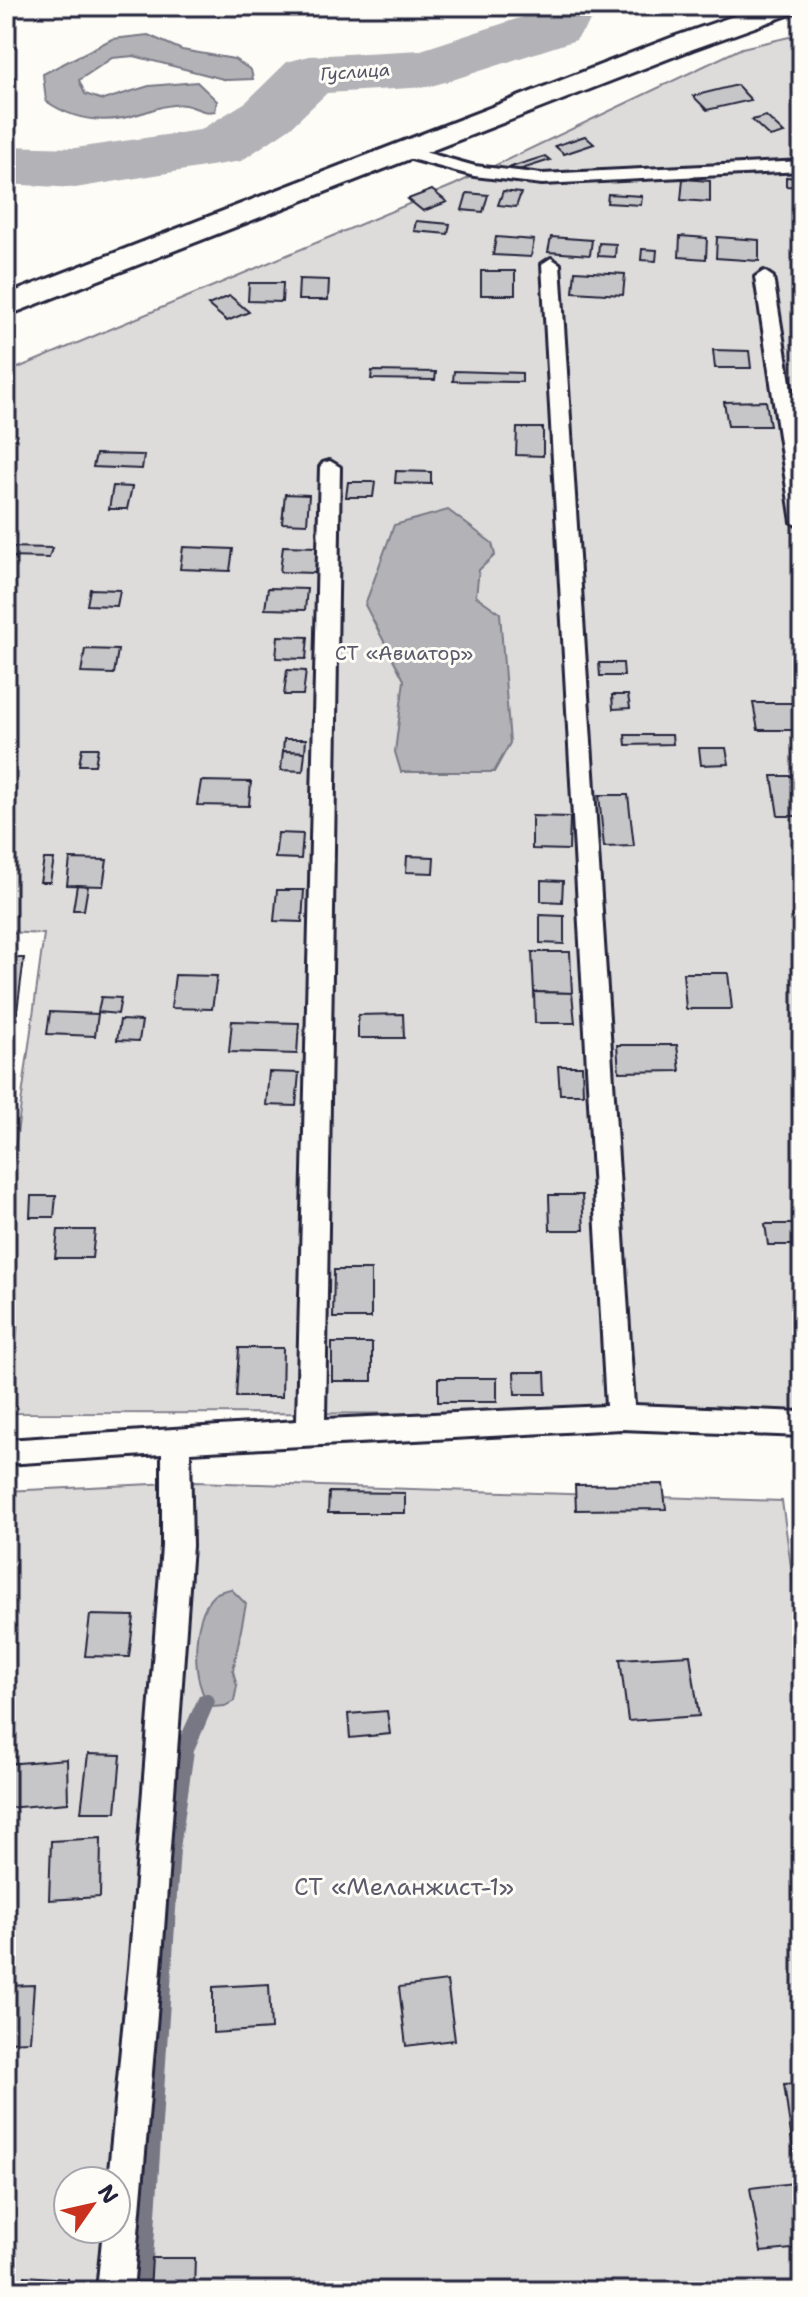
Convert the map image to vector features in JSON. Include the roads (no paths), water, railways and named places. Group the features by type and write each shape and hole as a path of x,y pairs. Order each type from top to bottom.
{"street":[{"path":"6,306 683,43 791,6"}],"lane":[{"path":"406,152 474,171 542,179 802,166"},
{"path":"551,264 621,1417"},
{"path":"764,277 802,522"},
{"path":"311,1432 330,467"},
{"path":"6,1452 311,1432 621,1417 802,1424"},
{"path":"115,2291 146,1957 177,1546 176,1441"}],"waterway":[{"name":"Гуслица","path":"6,165 75,168 218,147 268,115 309,75 427,68 554,27 572,6"},
{"path":"140,2291 170,1849 184,1751 206,1702"}],"park label":[{"name":"СТ «Авиатор»","path":"404,653"},
{"name":"СТ «Меланжист-1»","path":"404,1887"}]}
